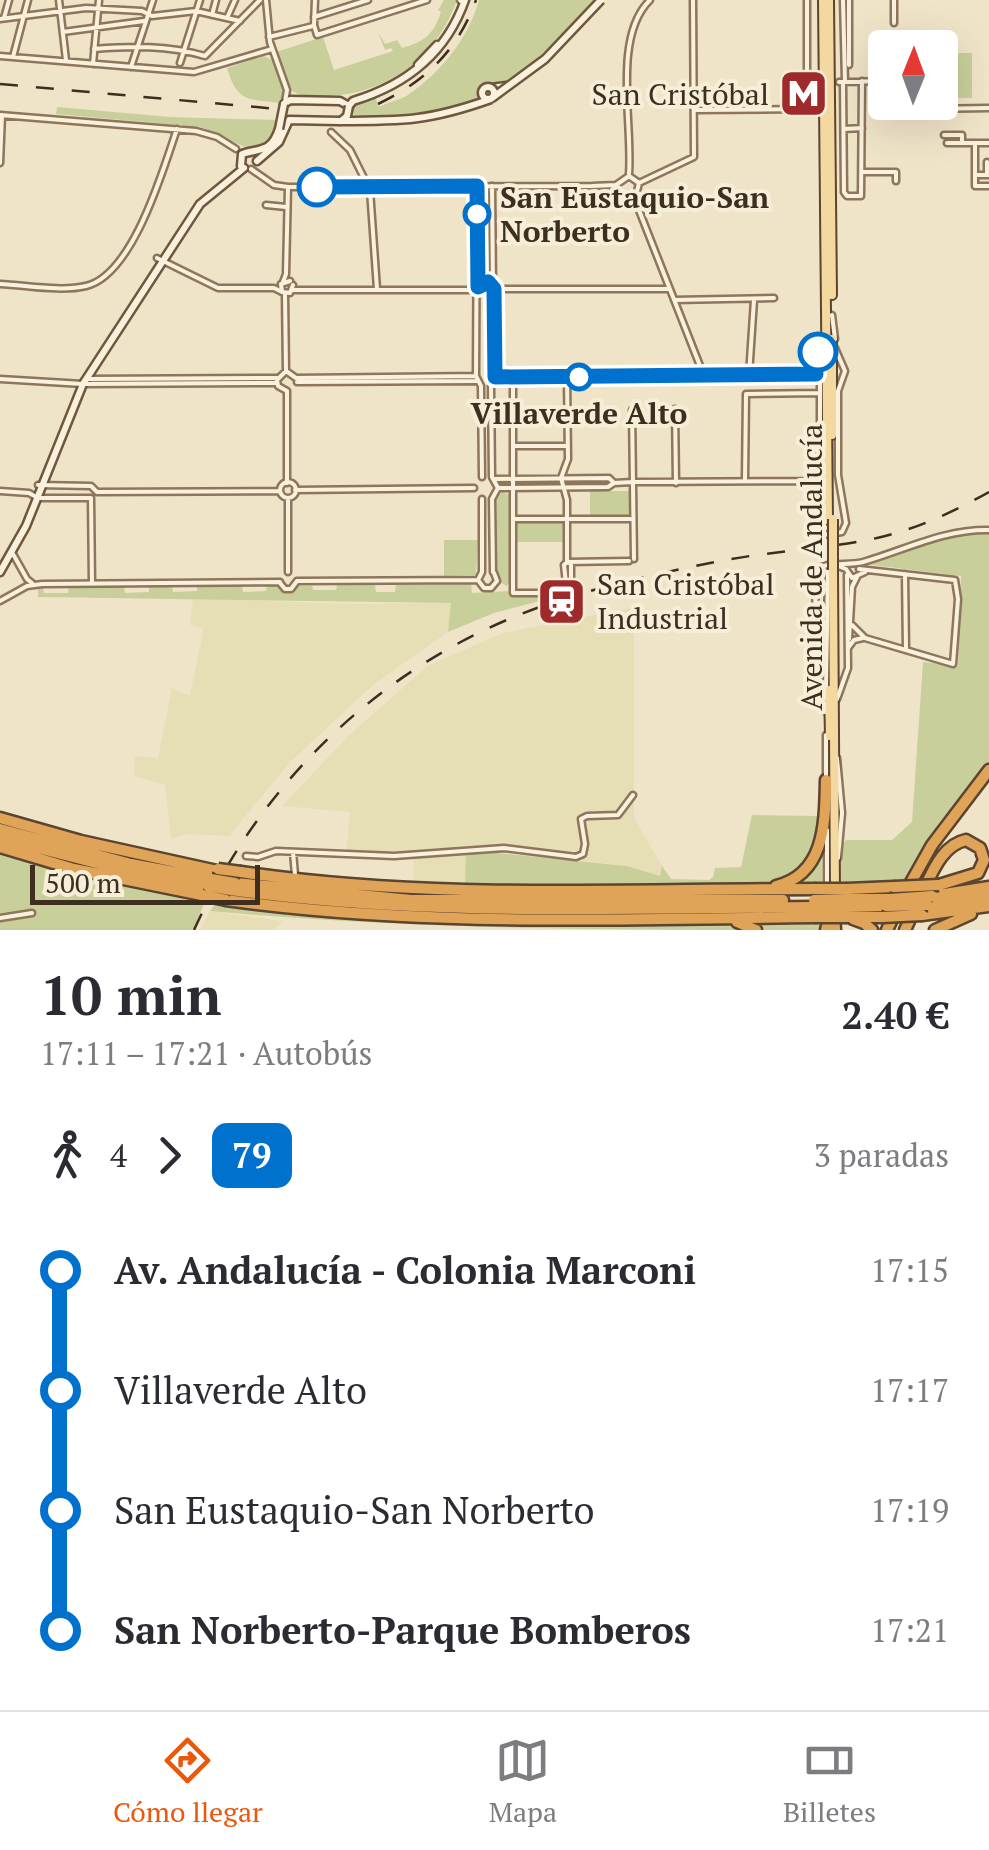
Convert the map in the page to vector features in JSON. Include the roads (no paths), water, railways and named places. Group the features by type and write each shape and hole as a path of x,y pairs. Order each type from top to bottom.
{"highway":[{"path":"887,930 932,845 989,770"},
{"path":"896,930 928,864 989,779"},
{"path":"234,884 317,883 411,890 767,887 786,883 801,874 815,858 823,838 826,780"},
{"path":"0,818 172,862 211,880"},
{"path":"0,829 130,864 234,884 314,896 469,909 842,900 927,905 989,897"},
{"path":"0,838 131,872 234,884 361,915 724,920 756,930"},
{"path":"888,902 939,884 978,872 984,860 980,848 966,840 950,847 930,877 905,930"},
{"path":"0,848 74,869 211,880"},
{"path":"939,884 989,878"},
{"path":"927,905 989,887"},
{"path":"538,901 677,889 814,903"},
{"path":"314,896 814,903"},
{"path":"314,896 340,906 487,919"},
{"path":"830,929 842,900"},
{"path":"842,900 872,930"},
{"path":"556,919 842,900 989,908"},
{"path":"792,930 814,903"},
{"path":"935,930 989,908"}],"main road":[{"name":"Avenida de Andalucía","path":"824,1 831,99 830,519"},
{"name":"Avenida de Andalucía","path":"824,1 824,392 834,622 830,715 835,744 835,880 842,900"},
{"name":"Avenida de Andalucía","path":"832,569 842,900"}],"street":[{"path":"9,0 2,18 97,9 147,12 152,16 196,11 240,21"},
{"path":"13,57 28,0"},
{"path":"59,0 66,62"},
{"path":"94,64 99,0"},
{"path":"131,67 153,0"},
{"path":"180,63 200,0"},
{"path":"212,14 216,0"},
{"path":"227,18 235,0"},
{"path":"204,56 263,1 277,0"},
{"path":"315,0 314,25 318,34 427,0"},
{"path":"314,18 368,0"},
{"path":"339,121 353,102 406,79 433,56 457,20 462,0"},
{"path":"340,101 352,117 360,119 417,118 474,103 485,88 502,88 536,63 600,0"},
{"path":"282,114 290,120 339,121 417,120 448,114 491,98 545,59 600,0"},
{"path":"650,0 638,16 629,40 632,193 704,376"},
{"path":"276,186 620,185 633,177 645,178 694,158 693,0"},
{"path":"807,0 807,109"},
{"path":"846,0 846,66 842,80 845,195 863,194 862,81"},
{"path":"894,0 894,23"},
{"path":"263,1 272,49 287,90 297,98"},
{"path":"63,32 144,21"},
{"path":"269,37 314,25"},
{"path":"94,49 137,45 204,56"},
{"path":"0,56 194,72 272,49"},
{"path":"204,56 208,70"},
{"path":"830,70 842,80"},
{"path":"831,99 834,85 842,80 868,81"},
{"path":"491,88 491,98"},
{"path":"282,130 287,90"},
{"path":"284,104 297,98 340,101 373,93"},
{"path":"482,93 485,99 491,98"},
{"path":"958,107 989,108"},
{"path":"694,110 814,109"},
{"path":"0,163 1,115 176,129 206,133 247,160 286,197"},
{"path":"0,569 39,497 83,381 160,259 200,199 273,142 290,120"},
{"path":"844,128 862,128"},
{"path":"0,284 84,287 111,269 126,255 176,129"},
{"path":"332,132 350,150 368,187 377,288"},
{"path":"944,135 962,135 962,143"},
{"path":"947,143 989,143"},
{"path":"975,143 975,186 989,186"},
{"path":"975,174 988,175 987,162"},
{"path":"862,172 896,172 896,181"},
{"path":"620,185 632,193"},
{"path":"474,488 482,477 481,386 477,376 481,293 477,186"},
{"path":"492,186 491,386 493,478 498,488"},
{"path":"0,379 277,380 286,371 288,187"},
{"path":"266,205 286,207"},
{"path":"160,259 218,288 377,288 481,293 493,289 670,289"},
{"path":"481,293 485,282 493,289"},
{"name":"Avenida de Andalucía","path":"824,392 816,374 816,357 824,339 826,283"},
{"path":"749,375 754,298"},
{"path":"674,300 774,298"},
{"path":"832,315 835,347 843,365"},
{"name":"Avenida de Andalucía","path":"816,357 824,357 824,392 814,525 819,533 836,535 846,523 838,475 838,390 845,375 843,365"},
{"path":"832,368 838,362 843,365"},
{"path":"286,371 296,380 477,376 486,368 494,374 512,377 816,374"},
{"path":"512,377 513,594 567,594 564,565 568,520 562,487 568,461 567,378"},
{"path":"0,492 89,498 97,492 280,490 287,483 286,391 277,380"},
{"path":"286,391 296,380"},
{"path":"481,386 491,386"},
{"path":"746,482 746,394 824,392"},
{"path":"675,409 676,482"},
{"path":"567,562 632,560 632,410"},
{"path":"513,446 568,446"},
{"path":"482,477 609,478 614,483"},
{"path":"498,488 608,487 633,482 820,481"},
{"path":"287,483 295,490 474,488"},
{"path":"43,485 94,487 97,492"},
{"path":"87,487 92,583"},
{"path":"474,488 482,499 482,572 478,580"},
{"path":"478,580 484,588 491,588 497,581 493,572 492,499 498,488"},
{"path":"280,490 288,498"},
{"path":"288,572 288,498 295,490"},
{"path":"482,499 492,499"},
{"path":"513,520 630,520"},
{"path":"855,569 956,531 989,530"},
{"path":"13,554 29,582 42,584"},
{"path":"830,715 814,685 814,576 819,566 953,579 957,583 953,664 865,638 854,640 848,648"},
{"path":"814,685 822,687 826,666 832,569"},
{"path":"848,648 855,569"},
{"path":"837,758 837,704 846,672 855,569"},
{"path":"0,601 27,586 42,584 280,582 288,589 298,581 296,575 288,572 280,582"},
{"path":"482,572 493,572"},
{"path":"905,574 906,648"},
{"path":"298,581 478,580"},
{"path":"834,622 837,672 841,676 846,672"},
{"path":"852,625 865,638"},
{"path":"826,666 830,715 826,780 830,929"},
{"path":"830,715 837,704"},
{"path":"835,744 842,812 835,880"},
{"path":"246,856 258,857 276,850 394,856 504,848 576,857 583,854 585,844 581,819 613,817 630,803 633,795"},
{"path":"293,852 295,875"},
{"path":"0,918 32,912"}],"railway":[{"path":"378,104 411,85 438,62 460,34 476,0"},
{"path":"0,84 278,109"},
{"path":"194,930 254,825 291,777 378,695 428,661 481,632 582,593 720,561 877,538 934,519 989,492"}],"place":[{"name":"San Cristóbal","path":"804,94"},
{"name":"San Eustaquio-San Norberto","path":"477,214"},
{"name":"Villaverde Alto","path":"579,377"},
{"name":"San Cristóbal Industrial","path":"562,601"}]}
